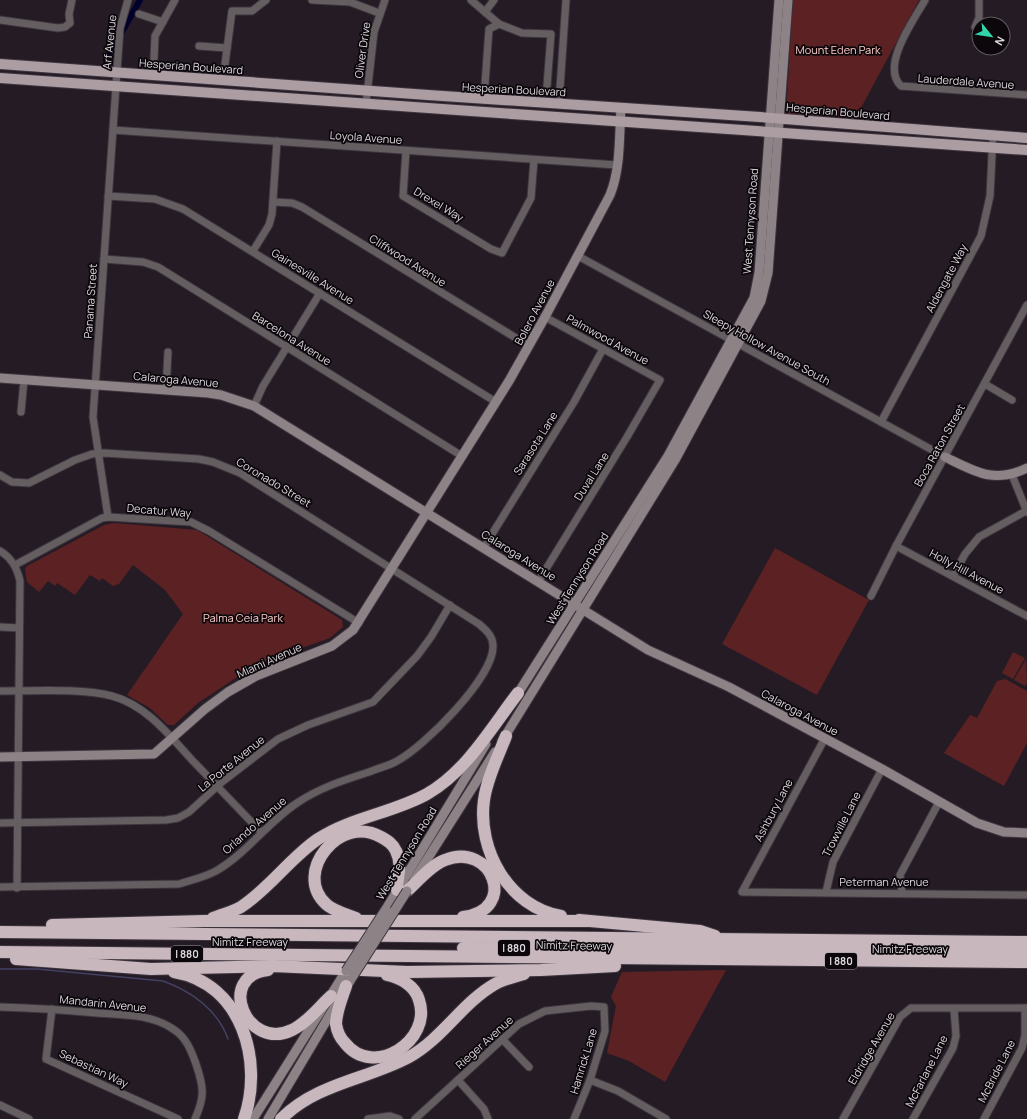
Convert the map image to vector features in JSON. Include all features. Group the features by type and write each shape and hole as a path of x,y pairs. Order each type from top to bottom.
{"highway":[{"path":"204,921 240,907 302,852 328,834 346,824 427,794 451,776 469,758 518,693"},
{"path":"506,736 488,780 484,801 485,832 495,862 511,888 528,904 550,914 587,921"},
{"path":"363,921 332,908 326,904 318,892 315,882 317,866 322,855 332,842 343,836 359,832 376,834 390,842 396,851 400,864 402,890"},
{"path":"402,890 436,865 452,857 469,857 478,860 489,871 495,887 494,895 486,909 472,916 426,921"},
{"path":"0,929 3,926 204,921 587,921 700,931 726,940"},
{"name":"Nimitz Freeway","path":"0,932 1027,942"},
{"name":"I 880","path":"0,938 29,939 36,933"},
{"name":"I 880","path":"0,944 1027,952"},
{"name":"Nimitz Freeway","path":"0,952 1027,962"},
{"path":"0,956 23,960 151,969 301,966 350,976 394,976 408,984 416,993 420,1005 421,1018 408,1043 391,1054 378,1058 366,1057 350,1049 339,1034 336,1023 350,976"},
{"path":"350,976 407,972 541,970 642,966 655,959"},
{"path":"301,966 260,971 246,980 241,990 241,1005 246,1017 254,1026 271,1033 281,1034 293,1030 331,996"},
{"path":"151,969 193,977 210,988 232,1011 244,1032 251,1063 250,1099 244,1119"},
{"path":"281,1119 298,1104 316,1093 410,1056 440,1034 484,992 496,984 541,970"}],"main road":[{"name":"West Tennyson Road","path":"253,1119 331,996 350,976 386,909 402,890 506,736 675,460 735,342 754,298 759,273 774,132 779,0"},
{"name":"West Tennyson Road","path":"775,118 788,0"},
{"name":"Hesperian Boulevard","path":"0,64 368,91 775,118 993,134 1027,138"},
{"path":"0,78 1027,150"},
{"name":"Bolero Avenue","path":"428,512 496,402 546,317 610,195 615,182 621,108"},
{"name":"West Tennyson Road","path":"268,1119 350,976 518,693 668,456 735,342"},
{"name":"Calaroga Avenue","path":"0,378 166,389 221,395 254,406 428,512 648,650 720,682 986,827 1004,832 1027,833"},
{"path":"945,457 977,472 993,475 1012,475 1027,468"},
{"name":"Miami Avenue","path":"0,757 19,758 148,755 160,750 205,709 228,692 271,670 332,646 343,639 358,623 428,512"}],"street":[{"path":"0,20 58,28 65,27 70,23 69,14 72,0"},
{"name":"Arf Avenue","path":"116,87 120,28 128,0"},
{"path":"154,59 155,36 175,0"},
{"path":"225,64 232,11 252,11 266,0"},
{"path":"312,0 350,2 379,13"},
{"name":"Oliver Drive","path":"366,104 374,32 379,13 385,0"},
{"path":"470,0 499,24 522,33 551,34 547,86"},
{"path":"485,12 494,0"},
{"path":"559,103 566,0"},
{"name":"Lauderdale Avenue","path":"925,0 902,40 895,58 894,76 898,84 904,88 1027,95"},
{"path":"979,0 979,16"},
{"path":"139,14 163,22"},
{"path":"485,84 489,29 499,24"},
{"path":"199,46 227,48"},
{"name":"Panama Street","path":"108,517 93,417 116,87"},
{"name":"Loyola Avenue","path":"113,130 617,165"},
{"name":"Aldengate Way","path":"881,422 981,236 989,206 993,134"},
{"path":"253,251 269,225 273,202 277,141"},
{"name":"Drexel Way","path":"406,151 403,196 491,249 502,253 531,198 534,160"},
{"name":"Gainesville Avenue","path":"108,196 155,199 178,206 496,402"},
{"name":"Cliffwood Avenue","path":"273,202 292,203 302,207 529,346"},
{"name":"Sleepy Hollow Avenue South","path":"578,256 945,457"},
{"name":"Barcelona Avenue","path":"104,259 143,262 158,267 462,456"},
{"path":"254,406 263,386 320,294"},
{"name":"Boca Raton Street","path":"871,596 896,546 1027,305"},
{"name":"Palmwood Avenue","path":"546,317 660,380"},
{"name":"Sarasota Lane","path":"484,547 574,402 603,349"},
{"path":"166,389 168,352"},
{"path":"22,412 24,380"},
{"name":"Duval Lane","path":"538,582 627,437 660,380"},
{"path":"985,384 1012,400"},
{"name":"Coronado Street","path":"0,475 12,482 30,483 75,460 98,454 114,453 199,459 226,466 450,605 479,624 488,632"},
{"path":"954,576 965,554 979,537 1027,512 1012,475"},
{"name":"Decatur Way","path":"14,565 102,518 108,517 186,522 200,526 358,623"},
{"name":"Holly Hill Avenue","path":"896,546 1027,616"},
{"path":"0,551 6,555 14,565 20,581 17,888"},
{"name":"La Porte Avenue","path":"0,823 18,824 166,820 178,818 190,812 217,786 278,739 308,725 373,702 416,656 431,637 450,605"},
{"path":"0,627 19,628"},
{"name":"Orlando Avenue","path":"0,887 17,888 179,884 200,878 226,865 285,812 314,793 396,762 418,748 430,737 470,692 485,672 491,660 493,644 488,632"},
{"path":"0,691 96,692 113,696 140,709 172,738 261,832"},
{"name":"Ashbury Lane","path":"742,892 825,738"},
{"name":"Trowville Lane","path":"826,892 833,862 882,769"},
{"path":"902,892 900,875 940,802"},
{"name":"Peterman Avenue","path":"742,892 902,892 1027,895"},
{"name":"Rieger Avenue","path":"415,1119 519,1024 545,1011 592,1006 604,1007"},
{"name":"Mandarin Avenue","path":"0,1007 52,1009 140,1016 156,1020 175,1029 189,1045 197,1066 203,1091 203,1098 195,1119"},
{"name":"Hamrick Lane","path":"574,1119 590,1080 605,1031 604,1007"},
{"name":"Eldridge Avenue","path":"843,1119 900,1017 912,1008 1026,1008"},
{"name":"McBride Lane","path":"984,1119 1022,1048 1025,1035 1026,1008"},
{"name":"Sebastian Way","path":"52,1009 46,1059 178,1119"},
{"name":"McFarlane Lane","path":"913,1119 953,1048 956,1036 954,1009"},
{"path":"502,1039 529,1067"},
{"path":"458,1080 484,1108 488,1119"},
{"path":"590,1080 618,1091 666,1119"},
{"path":"0,1105 29,1119"},
{"path":"368,1119 390,1116 400,1119"}],"green space":[{"name":"Mount Eden Park","path":"793,0 919,0 855,119 786,114"},
{"name":"Palma Ceia Park","path":"114,523 197,530 342,620 343,627 330,638 276,657 248,670 198,703 174,725 168,725 150,708 127,695 183,614 165,590 133,565 119,584 113,586 102,578 100,581 90,575 75,595 57,583 55,586 48,581 39,592 27,582 25,569 27,566 104,525"},
{"path":"775,548 869,600 817,695 722,644"},
{"path":"1013,652 1025,658 1013,679 1002,673"},
{"path":"1026,659 1027,683 1025,686 1014,680"},
{"path":"1005,679 1027,691 1027,743 1004,786 944,753 970,715 977,718 997,681"},
{"path":"726,970 665,1082 629,1061 607,1053 616,1006 611,997 622,972"}],"waterway":[{"path":"106,60 140,0"},
{"path":"0,969 37,969 163,981 184,990 202,1003 218,1019 228,1039"}]}
